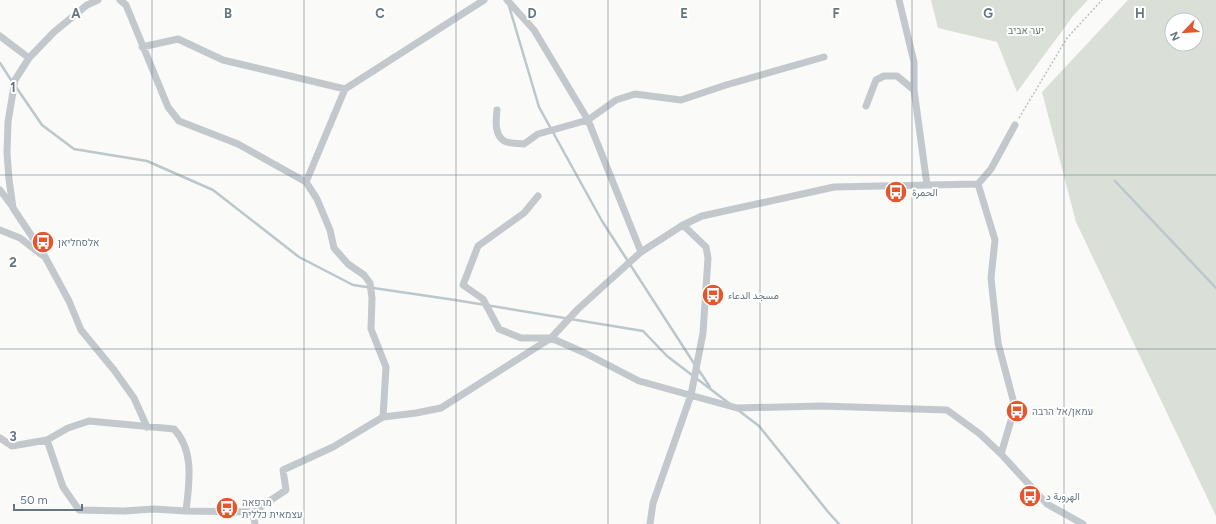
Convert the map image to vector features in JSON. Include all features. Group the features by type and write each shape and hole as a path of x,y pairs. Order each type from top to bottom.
{"street":[{"path":"13,208 7,153 8,122 15,80 29,58 54,32 87,5 98,0"},
{"path":"306,182 345,89 484,0"},
{"path":"507,0 534,30 588,120 641,252"},
{"path":"899,0 914,62 914,90 927,185"},
{"path":"124,2 168,107 179,121 238,144 306,182 316,198 325,218 330,230 334,248 348,264 364,275 370,283 372,298 371,328 386,367 382,417"},
{"path":"0,36 29,58"},
{"path":"142,47 178,39 223,60 345,89"},
{"path":"497,110 496,126 499,135 505,142 524,144 538,134 588,120 616,100 635,94 681,100 726,85 824,57"},
{"path":"866,106 876,80 884,76 897,76 914,90"},
{"path":"47,440 63,487 79,510 124,511 154,509 253,512 286,490 283,470 333,447 382,417 416,413 440,408 551,338 578,309 641,252 683,225 702,216 834,187 978,184 991,169 1015,125"},
{"path":"0,159 7,153"},
{"path":"978,184 995,240 991,278 998,343 1015,407 1001,454"},
{"path":"0,190 45,258 68,301 80,330 114,370 134,398 147,426"},
{"path":"538,196 524,213 478,246 464,285 483,299 499,329 521,338 551,338 585,353 639,381 737,408 821,406 947,410 980,434 1001,454 1047,504 1082,524"},
{"path":"650,524 653,503 691,395 703,333 708,258 706,247 683,225"},
{"path":"0,230 20,238 45,258"},
{"path":"0,438 12,446 47,440 68,428 89,421 174,429 180,435 189,458 186,511"},
{"path":"253,512 255,524"}],"path":[{"path":"1015,125 1067,38 1102,0"}],"green space":[{"name":"יער אביב","path":"931,0 1088,0 1073,16 1017,92 997,42 938,28"},
{"path":"1128,0 1216,0 1216,516 1076,222 1042,92"}],"waterway":[{"path":"509,6 539,107 602,221 695,365"},
{"path":"0,63 13,83"},
{"path":"16,87 42,125 74,149 147,161 213,190 299,257 353,285 643,331 667,356 730,404"},
{"path":"1115,181 1216,288"},
{"path":"698,369 710,387"},
{"path":"738,410 759,426 839,524"}],"place":[{"name":"الحمرة","path":"896,192"},
{"name":"אלסחליאן","path":"43,242"},
{"name":"مسجد الدعاء","path":"713,295"},
{"name":"עמאן/אל הרבה","path":"1017,411"},
{"name":"الهروبة د","path":"1030,496"},
{"name":"מרפאה עצמאית כללית","path":"227,508"}]}
